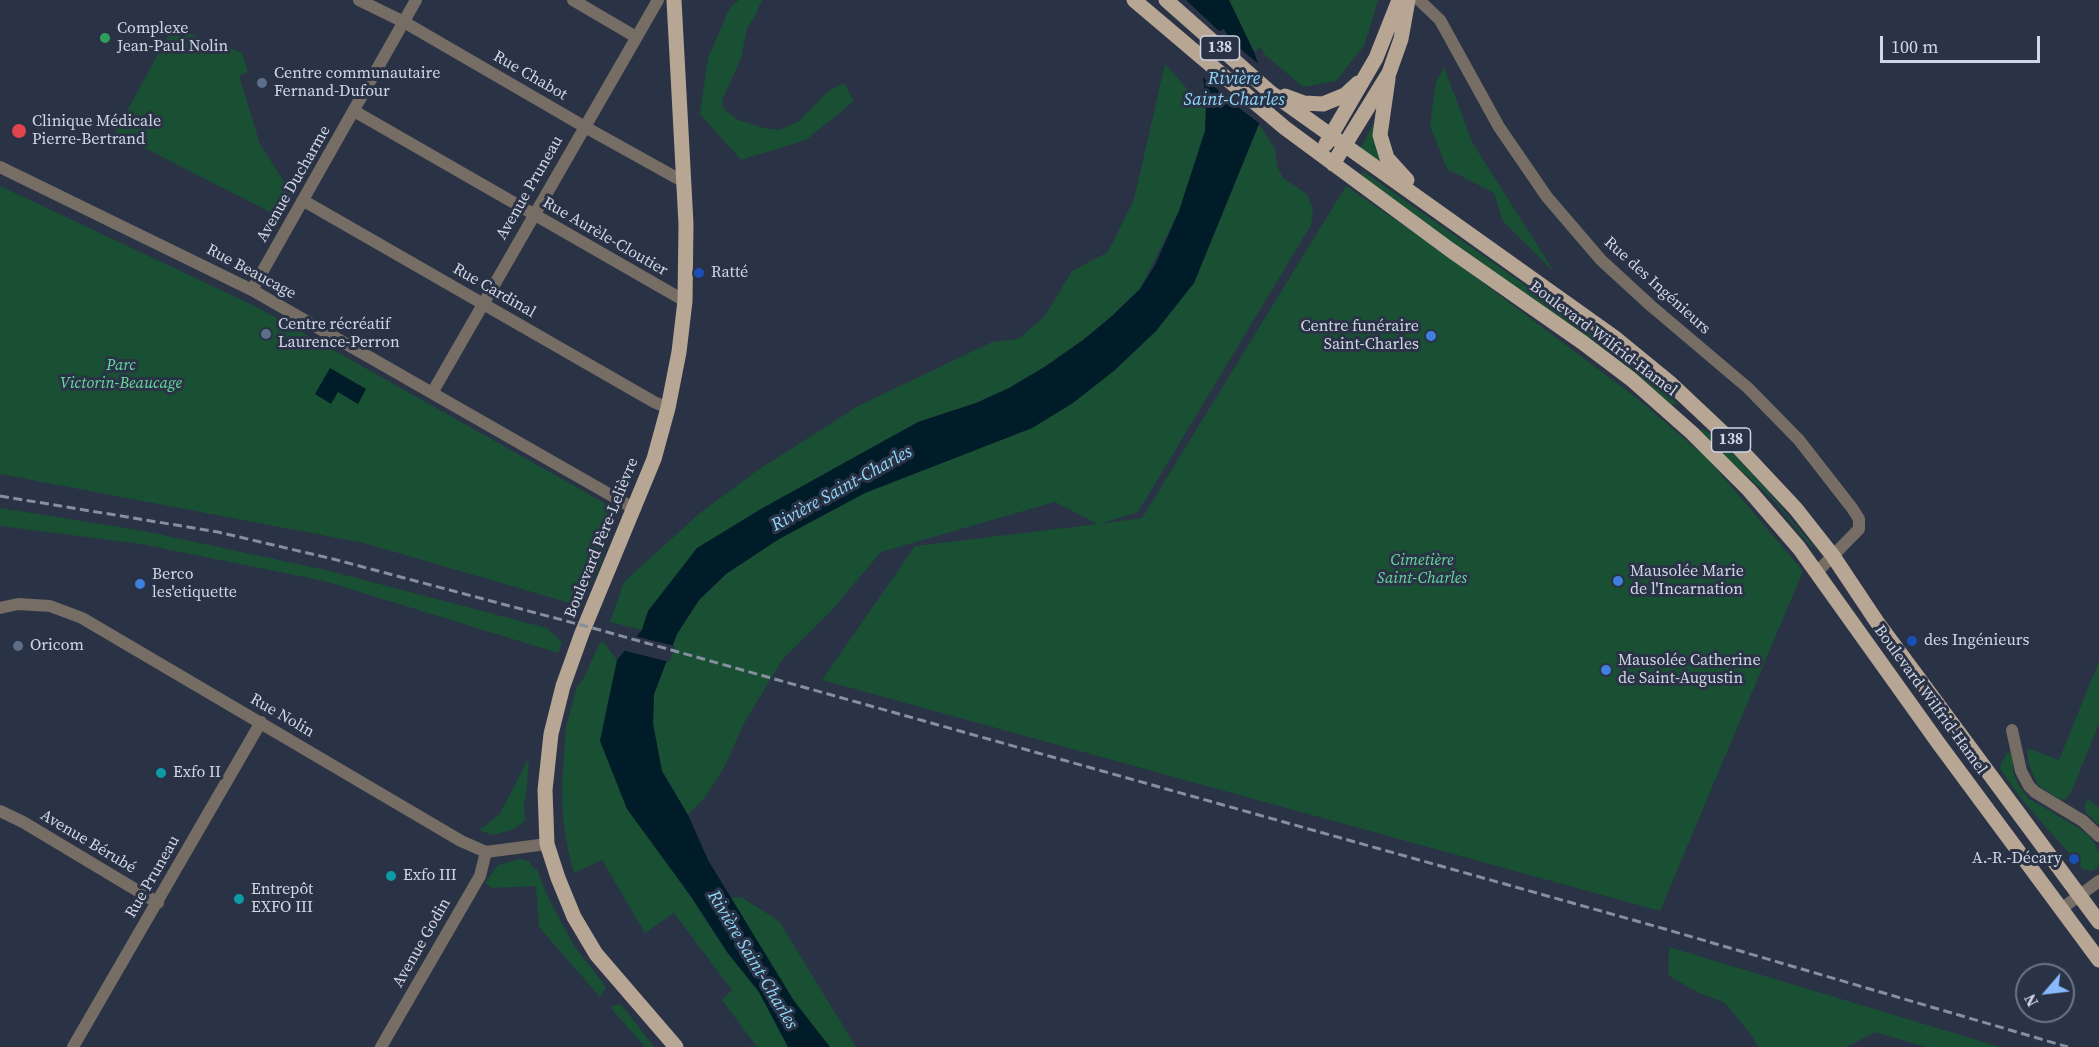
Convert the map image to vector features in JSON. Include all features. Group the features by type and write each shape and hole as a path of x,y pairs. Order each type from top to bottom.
{"main road":[{"name":"Boulevard Père-Lelièvre","path":"674,0 686,224 685,301 679,352 668,408 654,459 585,626 556,710 545,782 547,844 565,898 591,947 676,1047"},
{"name":"Boulevard Wilfrid-Hamel","path":"1134,0 1270,117 1582,342 1662,405 1749,490 1817,572 1939,744 2099,960"},
{"path":"1318,153 1331,136 1371,67 1399,0"},
{"path":"1333,164 1389,73 1406,20 1407,0"},
{"name":"Boulevard Wilfrid-Hamel","path":"1168,2 1269,92 1614,337 1669,382 1724,432 1767,477 1833,556 1877,622 2099,922"},
{"path":"1269,92 1304,103 1323,104 1346,95 1371,67"},
{"path":"1389,73 1388,91 1380,124 1384,151 1392,166 1417,188 1434,208"}],"street":[{"name":"Rue Chabot","path":"359,0 404,22 684,182"},
{"name":"Avenue Ducharme","path":"252,290 416,0"},
{"path":"573,0 636,37"},
{"name":"Avenue Pruneau","path":"432,393 658,0"},
{"name":"Rue des Ingénieurs","path":"1419,0 1440,20 1499,128 1555,206 1601,260 1748,388 1799,440 1852,508 1859,519 1859,530 1817,572"},
{"name":"Rue Aurèle-Cloutier","path":"354,111 685,301"},
{"name":"Rue Beaucage","path":"0,167 252,290 635,509"},
{"name":"Rue Cardinal","path":"304,201 668,408"},
{"name":"Rue Nolin","path":"0,608 18,604 50,606 82,618 461,841 486,852"},
{"name":"Rue Pruneau","path":"73,1047 261,722"},
{"path":"2012,730 2021,771 2029,786 2035,792 2083,820 2099,836"},
{"name":"Avenue Bérubé","path":"0,811 23,822 158,903"},
{"path":"486,852 547,844"},
{"name":"Avenue Godin","path":"381,1047 480,876 486,852"},
{"path":"2061,909 2099,881"}],"green space":[{"path":"739,0 762,0 747,28 741,58 722,101 724,109 738,120 763,128 779,130 798,122 827,92 844,83 854,101 806,140 741,160 700,114 708,58 730,7"},
{"path":"1229,0 1378,0 1364,46 1336,81 1303,87 1264,54 1261,47 1254,52"},
{"path":"174,25 225,52 228,47 242,53 248,72 239,76 260,144 293,196 280,217 115,133"},
{"path":"1165,64 1206,110 1205,131 1179,211 1140,289 1083,340 1009,388 976,403 918,422 761,509 697,548 647,615 642,630 610,622 624,582 701,512 758,470 858,406 992,342 1018,339 1045,316 1072,271 1108,252 1134,199"},
{"path":"1444,67 1472,142 1555,273 1503,221 1494,193 1447,169 1430,126 1436,82"},
{"name":"Cimetière Saint-Charles","path":"1259,124 1275,149 1277,166 1283,178 1307,194 1313,209 1311,225 1138,512 1100,524 1142,518 1346,186 1438,249 1638,399 1708,459 1803,571 1660,911 822,680 915,546 1098,524 1055,502 881,552 831,611 782,660 743,725 726,764 706,796 688,815 662,771 653,724 654,694 677,634 699,600 726,574 779,539 864,493 1032,428 1073,402 1115,370 1194,283"},
{"path":"1373,124 1376,125 1380,160 1378,162 1360,149"},
{"path":"1363,171 1606,342 1671,395 1677,404 1672,405 1617,359 1403,208 1361,175"},
{"name":"Parc Victorin-Beaucage","path":"0,186 257,307 610,506 615,519 601,563 580,606 364,543 0,474"},
{"path":"1700,430 1719,439 1767,490 1813,546 1811,547 1774,501 1720,451"},
{"path":"0,508 144,531 330,571 547,628 562,642 558,653 324,581 141,544 0,526"},
{"path":"603,641 617,660 600,741 692,898 727,952 759,992 788,1047 757,1047 722,1000 732,990 674,913 645,933 602,860 574,873 563,820 562,783 566,727 577,686 583,680 599,644"},
{"path":"2099,661 2099,724 2070,795 2064,800 2059,799 2038,785 2029,765 2028,748 2059,760"},
{"path":"2008,752 2012,753 2014,775 2028,798 2080,829 2095,844 2099,852 2097,868 2092,871 2083,869 2023,801 2000,769"},
{"path":"529,758 524,800 525,821 512,830 492,835 479,830 499,815"},
{"path":"2088,799 2099,808 2099,825 2086,813 2085,804"},
{"path":"520,859 529,861 534,869 537,869 545,891 574,946 606,987 600,997 539,927 536,886 492,888 485,883 498,865"},
{"path":"741,897 779,921 856,1047 830,1047 794,1001 731,898"},
{"path":"1669,947 2000,1047 1926,1047 1875,1032 1847,1047 1758,1047 1750,1033 1725,1003 1699,993 1668,975"},
{"path":"622,1005 654,1047 645,1047 610,1007"}],"water":[{"name":"Rivière Saint-Charles","path":"1176,0 1229,0 1254,52 1266,86 1259,124 1194,283 1156,331 1115,370 1073,403 1032,428 865,493 779,539 726,574 699,600 677,634 654,694 653,724 662,771 688,815 708,860 794,1001 830,1047 788,1047 759,992 727,952 692,898 627,809 600,741 617,660 642,630 648,611 697,548 761,509 918,422 976,403 1009,388 1083,340 1140,289 1155,265 1179,211 1205,131 1206,106 1203,77"},
{"path":"330,368 366,389 358,404 338,392 331,404 315,394"}],"pier":[{"path":"1176,0 1186,0 1219,31 1224,29 1230,40 1262,67 1267,82 1260,124 1234,104 1230,105 1223,94 1199,74 1175,6"},
{"path":"634,636 675,646 669,662 622,650"}],"railway":[{"path":"0,496 218,532 333,559 600,630 1665,929 2068,1047"}],"place":[{"name":"Complexe Jean-Paul Nolin","path":"105,38"},
{"name":"Centre communautaire Fernand-Dufour","path":"262,83"},
{"name":"Clinique Médicale Pierre-Bertrand","path":"19,131"},
{"name":"Ratté","path":"699,273"},
{"name":"Centre récréatif Laurence-Perron","path":"266,334"},
{"name":"Centre funéraire Saint-Charles","path":"1431,336"},
{"name":"Mausolée Marie de l'Incarnation","path":"1618,581"},
{"name":"Berco les'etiquette","path":"140,584"},
{"name":"des Ingénieurs","path":"1912,641"},
{"name":"Oricom","path":"18,646"},
{"name":"Mausolée Catherine de Saint-Augustin","path":"1606,670"},
{"name":"Exfo II","path":"161,773"},
{"name":"A.-R.-Décary","path":"2074,859"},
{"name":"Exfo III","path":"391,876"},
{"name":"Entrepôt EXFO III","path":"239,899"}]}
